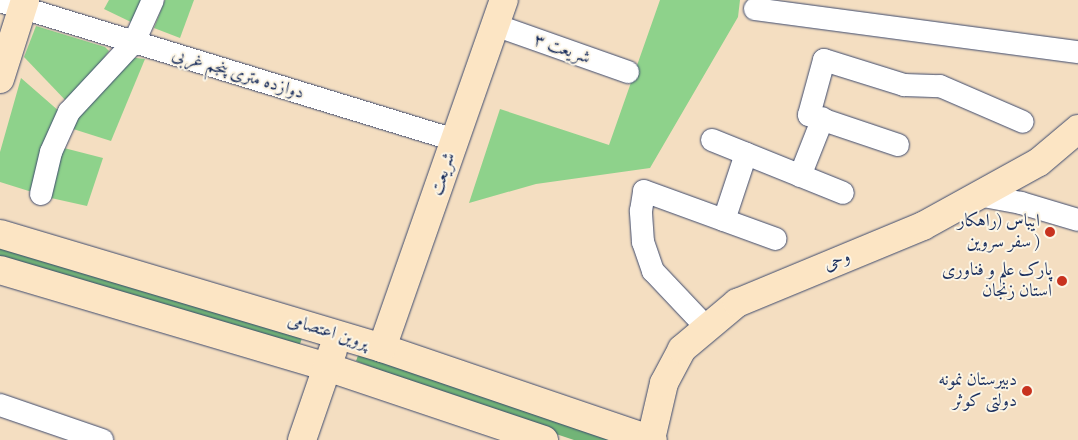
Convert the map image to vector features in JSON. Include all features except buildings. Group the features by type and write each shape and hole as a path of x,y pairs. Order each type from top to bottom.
{"main road":[{"path":"0,79 16,3"},
{"name":"شریعت","path":"382,348 499,12"},
{"name":"وحی","path":"652,440 664,383 682,349 737,303 923,226 1038,162 1078,128"},
{"name":"پروین اعتصامی","path":"0,234 338,334 652,440"},
{"name":"پروین اعتصامی","path":"0,270 327,367 544,440"},
{"path":"302,440 338,334"}],"street":[{"path":"41,194 51,152 69,112 134,42 153,0"},
{"name":"دوازده متری پنجم غربی","path":"16,3 134,42 455,140"},
{"path":"755,9 1078,52"},
{"name":"شریعت ۳","path":"499,12 628,72"},
{"path":"898,145 824,118 809,115 824,60 904,85 940,86 1023,122"},
{"path":"800,176 824,118"},
{"path":"712,140 843,193"},
{"path":"724,220 746,154"},
{"path":"706,327 653,271 643,242 641,211 644,191 776,239"},
{"path":"978,195 1021,203 1078,220"},
{"path":"0,405 102,440"}],"green space":[{"path":"109,0 146,0 135,24 104,9"},
{"path":"165,0 194,0 180,38 154,28"},
{"path":"660,0 740,0 738,17 650,168 536,184 469,203 500,109 609,145"},
{"path":"36,26 105,47 109,51 69,104 24,57"},
{"path":"128,57 145,59 111,141 70,128"},
{"path":"21,78 60,112 41,147 32,192 0,182 0,152"},
{"path":"64,148 103,158 87,206 51,198 52,177"},
{"path":"0,246 303,335 299,347 0,257"},
{"path":"360,350 626,440 574,440 454,400 356,361"}],"place":[{"name":"ایباس (راهکار سفر سروین )","path":"1050,232"},
{"name":"پارک علم و فناوری استان زنجان","path":"1062,281"},
{"name":"دبیرستان نمونه دولتی کوثر","path":"1027,391"}]}
